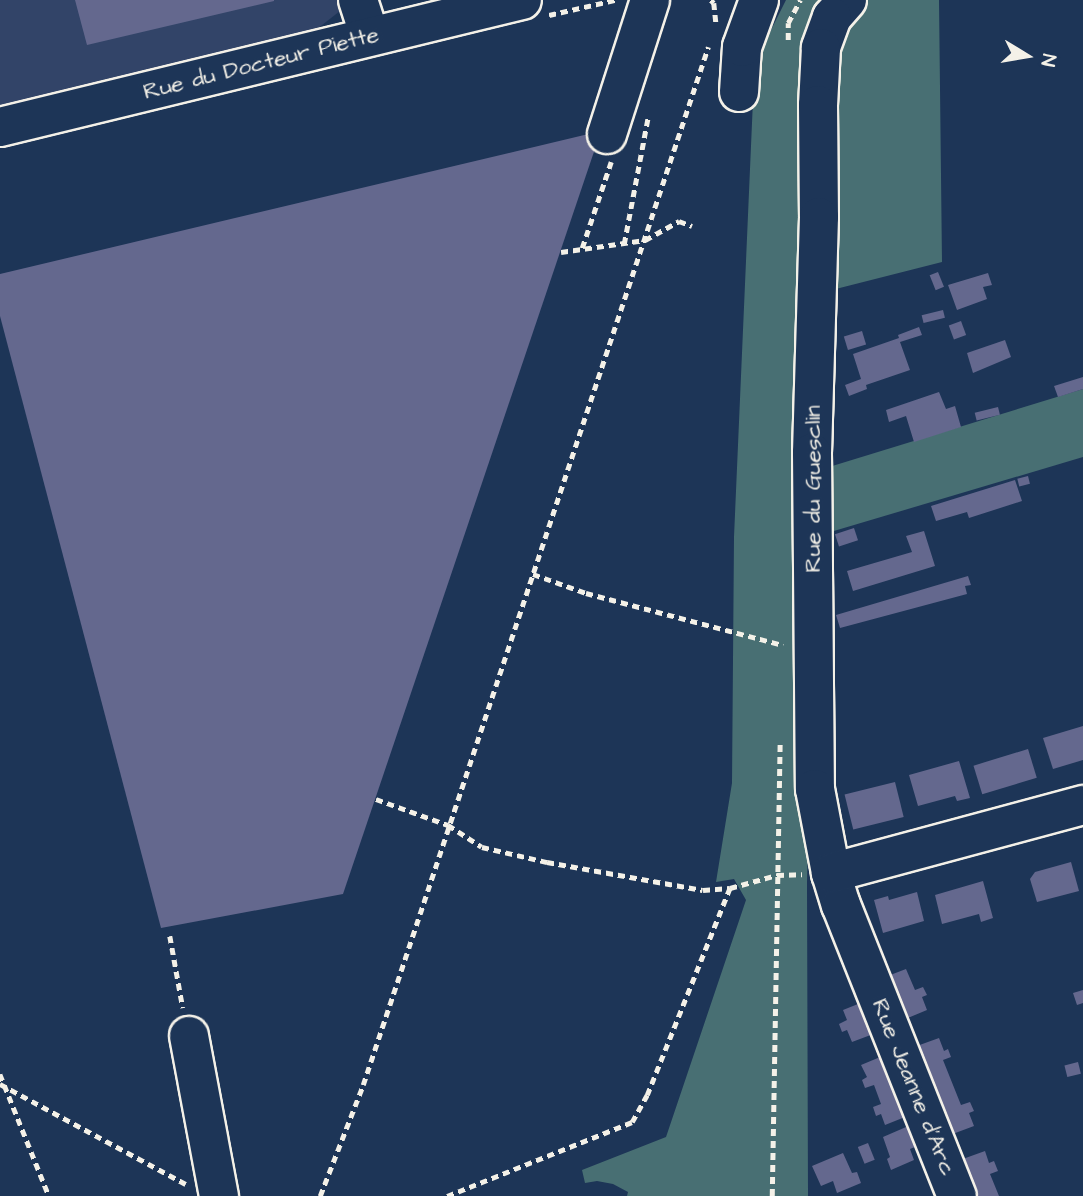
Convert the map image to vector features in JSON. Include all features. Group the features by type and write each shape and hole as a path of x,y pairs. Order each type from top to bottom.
{"street":[{"path":"358,0 370,36"},
{"name":"Rue du Docteur Piette","path":"0,127 522,0"},
{"path":"607,134 650,0"},
{"path":"739,92 725,27 759,0"},
{"name":"Rue du Guesclin","path":"847,0 832,17 821,48 818,105 819,217 812,453 814,773 831,873 870,978"},
{"path":"831,873 1083,805"},
{"name":"Rue Jeanne d'Arc","path":"870,978 957,1196"},
{"path":"189,1036 208,1193"}],"path":[{"path":"320,1196 363,1085 645,240 725,27 715,3 711,0"},
{"path":"788,23 800,0"},
{"path":"561,252 645,240 679,221 692,226"},
{"path":"533,574 586,593 783,645"},
{"path":"376,799 449,825 482,847 547,862 703,890 730,888 777,875 831,873"},
{"path":"447,1196 632,1122 647,1095 730,888"},
{"path":"170,936 189,1036"},
{"path":"0,1074 2,1085 49,1196"},
{"path":"2,1085 208,1193"}],"shaded area":[{"path":"0,0 354,0 317,29 0,106"}],"green space":[{"path":"786,0 939,0 942,262 820,293 807,883 808,1196 627,1196 628,1192 613,1184 597,1181 585,1183 582,1170 666,1137 746,900 734,879 716,882 732,783 734,537 755,54 758,35 768,36"},
{"path":"1083,389 1083,457 817,536 829,467"}],"building":[{"path":"75,0 274,0 274,1 87,45"},
{"path":"601,131 343,894 161,928 0,316 0,274"},
{"path":"938,272 944,287 936,290 930,275"},
{"path":"988,273 992,285 983,287 987,299 957,310 948,285"},
{"path":"943,310 945,318 924,323 922,315"},
{"path":"961,321 966,335 954,340 949,325"},
{"path":"919,327 922,335 900,342 910,370 866,385 867,389 849,396 845,385 861,379 853,354 899,338 898,335"},
{"path":"862,331 866,344 848,350 844,337"},
{"path":"1005,340 1011,357 973,373 967,353"},
{"path":"1083,377 1083,389 1058,397 1054,386"},
{"path":"939,392 946,409 955,406 961,427 914,442 906,416 889,422 886,410"},
{"path":"998,407 1000,415 977,421 975,413"},
{"path":"1028,476 1030,484 1019,486 1017,479"},
{"path":"1015,480 1022,501 969,518 967,512 936,521 931,506"},
{"path":"854,528 858,540 839,547 835,534"},
{"path":"924,531 935,566 853,591 847,571 912,552 906,536"},
{"path":"968,576 971,585 965,586 967,594 840,628 836,615"},
{"path":"1083,726 1083,760 1053,769 1043,738"},
{"path":"1028,749 1037,778 982,794 973,766"},
{"path":"959,761 970,798 957,801 955,796 918,806 909,775"},
{"path":"895,782 904,817 853,830 845,795"},
{"path":"1071,862 1079,891 1037,902 1030,879 1035,872"},
{"path":"983,881 993,918 981,922 979,914 942,924 935,895"},
{"path":"917,892 924,921 883,933 874,900 888,896 889,900"},
{"path":"906,969 915,990 923,987 927,995 922,997 927,1010 903,1020 885,977"},
{"path":"1083,990 1083,1003 1077,1005 1073,993"},
{"path":"863,1002 876,1033 852,1042 847,1030 842,1032 839,1024 847,1020 843,1010"},
{"path":"939,1038 944,1051 948,1049 951,1057 943,1060 961,1105 970,1102 974,1111 969,1113 974,1126 950,1135 914,1047"},
{"path":"885,1055 910,1115 885,1125 881,1114 876,1116 873,1107 881,1104 874,1085 865,1088 862,1080 867,1077 861,1065"},
{"path":"1078,1062 1081,1074 1067,1077 1064,1065"},
{"path":"913,1124 922,1144 910,1149 914,1160 891,1170 883,1137"},
{"path":"868,1143 875,1160 865,1164 858,1147"},
{"path":"985,1151 989,1163 994,1161 998,1171 990,1174 999,1196 975,1196 960,1160"},
{"path":"843,1153 852,1173 857,1172 861,1183 837,1193 833,1181 821,1186 812,1166"}]}
